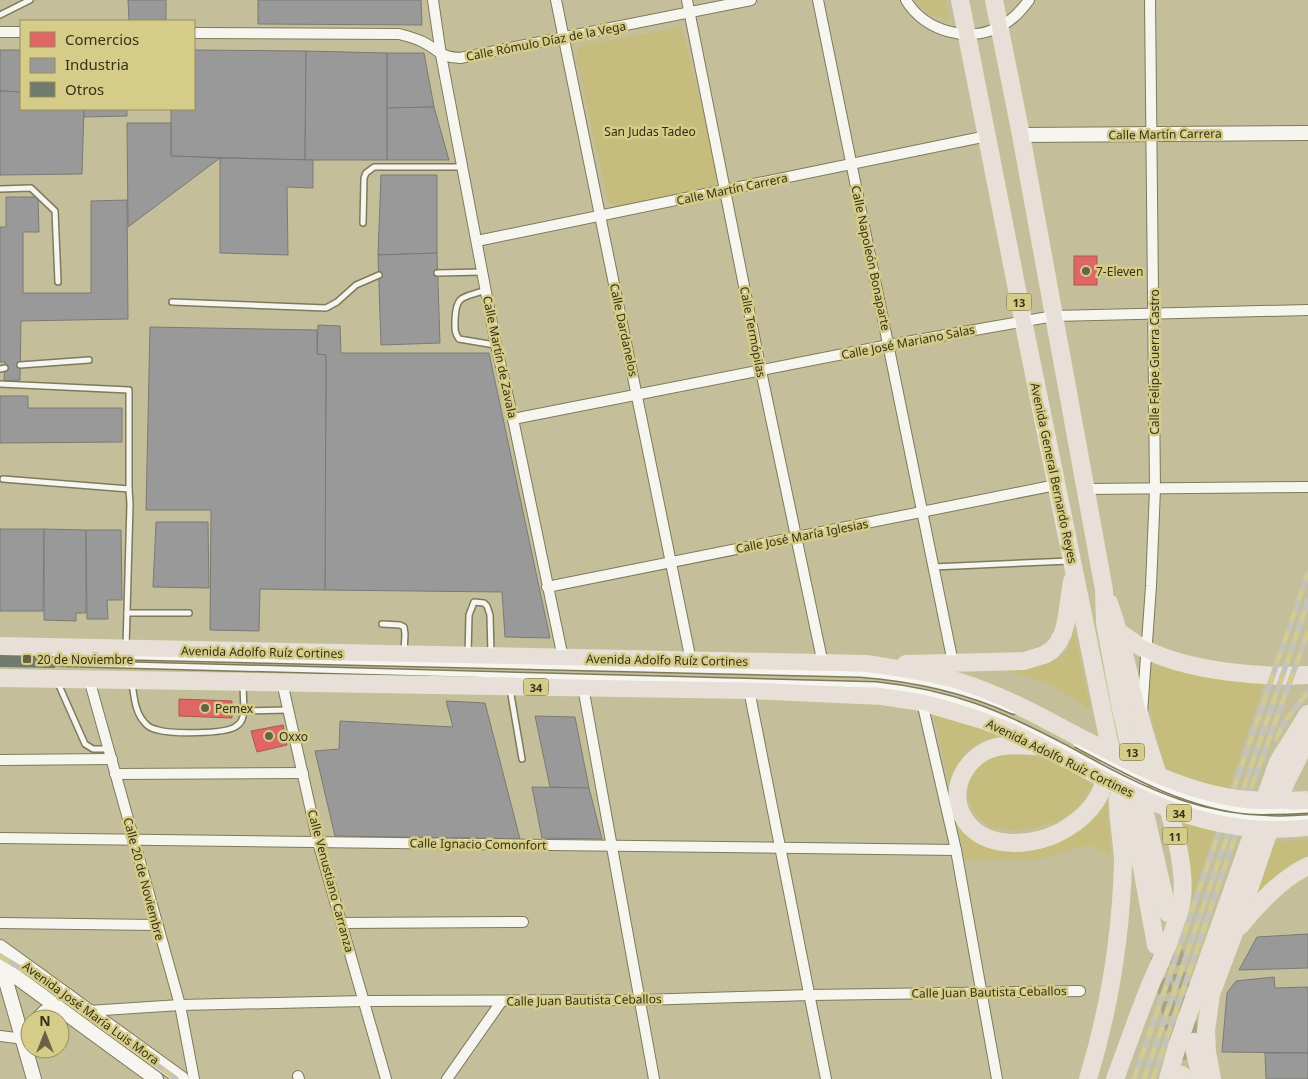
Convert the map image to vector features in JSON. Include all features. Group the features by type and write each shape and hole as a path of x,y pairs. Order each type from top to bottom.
{"main road":[{"name":"Avenida General Bernardo Reyes","path":"960,0 1108,738 1137,841 1156,945"},
{"name":"Avenida General Bernardo Reyes","path":"994,0 1021,135 1104,590 1105,623 1122,709 1168,913"},
{"path":"866,664 953,663 1035,659 1052,650 1058,643 1066,622 1073,565"},
{"name":"11","path":"1104,590 1119,633 1142,724 1178,849 1182,877 1181,904 1167,946 1114,1079"},
{"path":"1105,623 1146,650 1161,656 1206,667 1271,676 1308,675"},
{"name":"Avenida Adolfo Ruíz Cortines","path":"0,646 866,664 913,671 959,682 1024,708 1073,738 1199,791 1262,801 1308,800"},
{"name":"Avenida Adolfo Ruíz Cortines","path":"0,678 55,671 89,679 749,690 882,696 922,702 983,720 1042,746 1063,752 1129,792 1180,814 1202,820 1249,827 1308,827"},
{"path":"1178,1078 1177,1046 1278,762 1308,714"},
{"path":"1042,746 1013,745 997,747 975,757 961,777 958,790 962,814 970,825 992,839 1007,842 1025,843 1041,840 1060,833 1087,813 1100,796 1106,772 1108,738"},
{"path":"1212,1079 1207,1052 1206,1031 1208,1011 1216,979 1285,784 1308,738"},
{"path":"1088,1079 1101,1034 1110,990 1116,945 1123,862 1118,806 1119,782"},
{"path":"1234,932 1266,896 1308,866"},
{"path":"1193,1042 1201,1079"}],"street":[{"name":"Calle Martín de Zavala","path":"433,0 441,55 496,345 563,658"},
{"name":"Calle Dardanelos","path":"556,0 691,661"},
{"name":"Calle Termópilas","path":"687,0 761,371 823,664"},
{"name":"Calle Rómulo Díaz de la Vega","path":"195,33 399,34 425,43 441,55 451,58 469,57 751,0"},
{"name":"Calle Napoleón Bonaparte","path":"818,0 953,663"},
{"path":"906,0 919,16 934,26 950,32 967,34 984,33 1000,27 1018,14 1029,0"},
{"name":"Calle Felipe Guerra Castro","path":"1142,724 1155,489 1150,0"},
{"path":"0,32 20,32"},
{"name":"Calle Martín Carrera","path":"1021,135 1308,133"},
{"name":"Calle Martín Carrera","path":"477,241 987,136"},
{"name":"Calle José Mariano Salas","path":"513,419 1023,320 1054,316 1308,310"},
{"name":"Calle José María Iglesias","path":"547,587 1056,485"},
{"path":"1085,489 1308,487"},
{"name":"Calle 20 de Noviembre","path":"89,679 156,925 180,1005 194,1079"},
{"name":"Calle Venustiano Carranza","path":"282,682 318,842 386,1079"},
{"path":"583,687 654,1079"},
{"path":"749,690 826,1079"},
{"path":"922,702 956,850 997,1079"},
{"path":"0,760 110,754"},
{"path":"115,774 302,773"},
{"name":"Calle Ignacio Comonfort","path":"0,838 956,850"},
{"path":"341,923 523,922"},
{"path":"0,923 156,925"},
{"name":"Avenida José María Luis Mora","path":"0,946 182,1079"},
{"path":"0,964 20,1016"},
{"name":"Avenida José María Luis Mora","path":"0,964 112,1049 156,1079"},
{"name":"Calle Juan Bautista Ceballos","path":"88,1011 180,1005 364,1001 501,1002 1080,991"},
{"path":"447,1079 501,1002"},
{"path":"51,1009 57,1006"},
{"path":"0,1036 20,1035"},
{"path":"31,1059 34,1079"}],"lane":[{"path":"0,15 30,0"},
{"path":"363,223 364,178 366,173 374,167 463,167"},
{"path":"0,189 31,188 55,211 58,282"},
{"path":"437,273 483,272"},
{"path":"172,302 326,308 337,302 356,285 379,275"},
{"path":"486,290 462,298 456,304 455,333 459,339 496,345"},
{"path":"20,365 89,360"},
{"path":"0,384 129,390 130,504 126,648"},
{"path":"3,479 129,489"},
{"path":"933,567 1073,565"},
{"path":"468,656 470,609 472,604 477,601 484,603 489,610 491,657"},
{"path":"127,613 189,612"},
{"path":"382,624 404,627 406,634 404,655"},
{"path":"55,655 860,674 890,676 934,684 969,694 1018,714"},
{"path":"110,754 93,749 85,744 55,671 876,685 916,690 962,701 1009,719 1063,752 1153,794 1208,812 1267,820 1308,818"},
{"path":"131,680 140,718 152,729 179,733 230,730 240,724 244,711 243,682"},
{"path":"510,686 522,760"},
{"path":"244,711 288,710"},
{"path":"1073,738 1146,781 1197,801 1250,811 1308,810"}],"green space":[{"path":"915,0 945,0 949,20 930,14"},
{"name":"San Judas Tadeo","path":"682,27 718,175 714,186 618,207 608,201 576,56 580,46"},
{"path":"1073,627 1091,711 1068,695 1035,679 996,668 1039,666 1059,659 1071,643"},
{"path":"1150,665 1264,682 1188,911 1190,879 1186,847 1151,716"},
{"path":"934,714 1004,735 981,742 966,752 958,767 950,790"},
{"path":"1001,754 1033,756 1065,767 1094,784 1078,807 1062,819 1039,827 1016,831 991,827 976,816 967,797 970,777 980,760"},
{"path":"1107,801 1111,855 1090,845 1035,860 965,860 952,802 999,846 1088,821"},
{"path":"1308,840 1308,855 1285,868 1251,901 1269,842"}],"building: Comercios":[{"name":"7-Eleven","path":"1074,256 1097,256 1097,285 1074,285"},
{"name":"Pemex","path":"179,699 232,701 232,718 179,716"},
{"name":"Oxxo","path":"283,725 287,745 257,752 251,731"}],"building: Industria":[{"path":"128,0 166,0 166,20 129,20"},
{"path":"258,0 421,0 422,25 258,24"},
{"path":"0,50 20,50 20,92 0,91"},
{"path":"195,50 306,51 305,160 171,156 171,110 195,110"},
{"path":"306,51 387,53 387,160 305,160"},
{"path":"387,53 424,53 434,107 387,108"},
{"path":"0,91 20,92 20,110 84,110 82,174 0,175"},
{"path":"434,107 449,160 387,160 387,108"},
{"path":"84,110 127,110 127,116 84,117"},
{"path":"127,123 171,123 171,156 220,158 128,227"},
{"path":"220,158 313,160 313,188 287,187 288,255 220,253"},
{"path":"381,175 437,175 437,253 378,255"},
{"path":"6,197 38,197 39,232 23,232 23,293 91,293 91,201 127,200 128,319 21,321 20,380 4,381 5,362 0,362 0,227 6,227"},
{"path":"437,253 440,343 381,345 378,255"},
{"path":"318,325 340,326 341,353 489,353 550,638 505,637 502,592 325,590 326,355 317,354"},
{"path":"150,327 317,330 317,354 326,355 325,590 260,589 259,631 210,630 211,510 146,510"},
{"path":"0,396 28,396 28,408 122,408 122,442 0,443"},
{"path":"156,522 208,522 209,588 153,587"},
{"path":"0,529 44,529 43,611 0,611"},
{"path":"44,529 86,530 86,613 76,613 76,621 44,620"},
{"path":"86,530 121,530 122,600 107,600 108,619 87,619"},
{"path":"446,701 485,703 520,839 335,836 315,751 339,749 340,721 453,727"},
{"path":"535,716 575,717 589,788 550,787"},
{"path":"532,787 589,788 602,839 542,838"},
{"path":"1308,934 1308,968 1239,970 1257,937"},
{"path":"1274,977 1275,988 1308,987 1308,1053 1222,1052 1227,993 1236,981"},
{"path":"1265,1053 1308,1053 1308,1079 1266,1079"}],"building: Otros":[{"name":"20 de Noviembre","path":"0,650 55,651 55,668 0,667"}],"tunnel":[{"path":"1171,928 1193,1042"},
{"path":"1158,956 1182,1075"}],"railway":[{"path":"1134,1079 1308,573"},
{"path":"1144,1079 1308,601"},
{"path":"1153,1079 1251,789 1308,632"},
{"path":"1276,739 1285,721 1308,692"},
{"path":"0,956 42,981 176,1079"}],"place":[{"name":"7-Eleven","path":"1086,271"},
{"name":"20 de Noviembre","path":"27,659"},
{"name":"Pemex","path":"205,708"},
{"name":"Oxxo","path":"269,736"}]}
